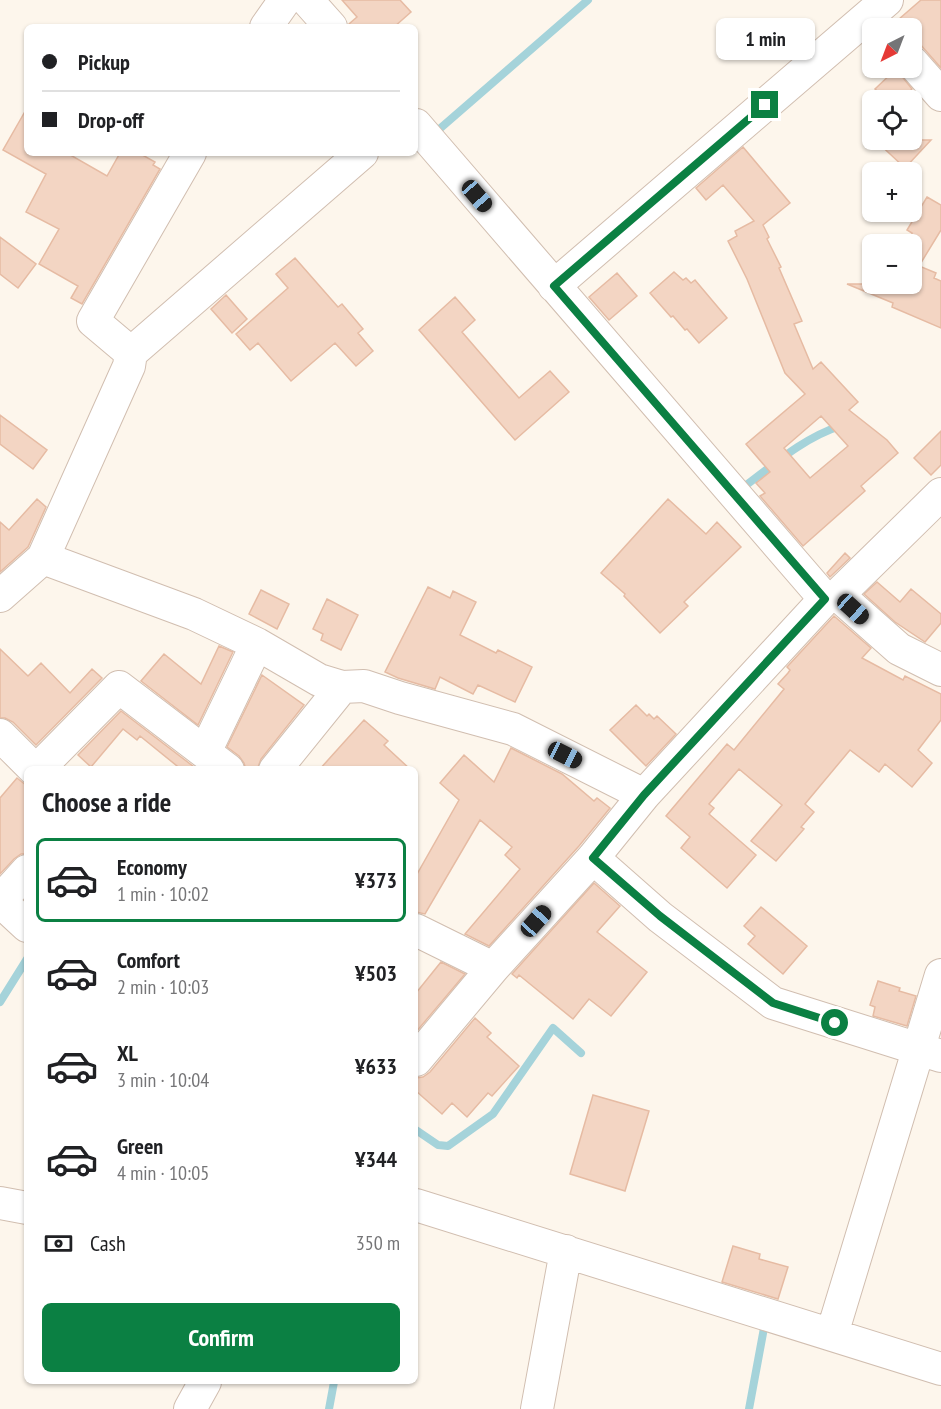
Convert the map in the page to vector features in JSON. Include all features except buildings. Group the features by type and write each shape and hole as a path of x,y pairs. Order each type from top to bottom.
{"street":[{"path":"268,24 285,0"},
{"path":"307,0 328,24"},
{"path":"554,286 875,11"},
{"path":"922,73 941,95"},
{"path":"418,127 554,286 832,597 899,649 941,670"},
{"path":"131,353 93,321 188,156"},
{"path":"0,596 43,558 129,366 131,353 359,156"},
{"path":"418,1058 492,968 593,858 644,795 832,597 941,494"},
{"path":"43,558 194,614 257,644 319,680 342,687 364,686 513,729 644,795"},
{"path":"40,766 119,687 216,761 257,644"},
{"path":"278,766 342,687"},
{"path":"0,735 32,766"},
{"path":"593,858 660,916 773,1003 930,1052"},
{"path":"24,874 0,901 24,923"},
{"path":"418,931 492,968"},
{"path":"832,1334 930,1052 941,975"},
{"path":"0,1203 24,1207"},
{"path":"418,1206 941,1369"},
{"path":"537,1409 566,1251"},
{"path":"190,1409 204,1384"}],"waterway":[{"path":"436,132 588,0"},
{"path":"741,489 801,445 840,426"},
{"path":"0,1002 24,964"},
{"path":"418,1131 438,1145 448,1146 493,1114 553,1028 581,1053"},
{"path":"749,1409 764,1328"},
{"path":"329,1409 334,1384"}],"route":[{"path":"765,105 554,286 825,599 644,795 593,858 660,916 773,1003 835,1023"}]}
